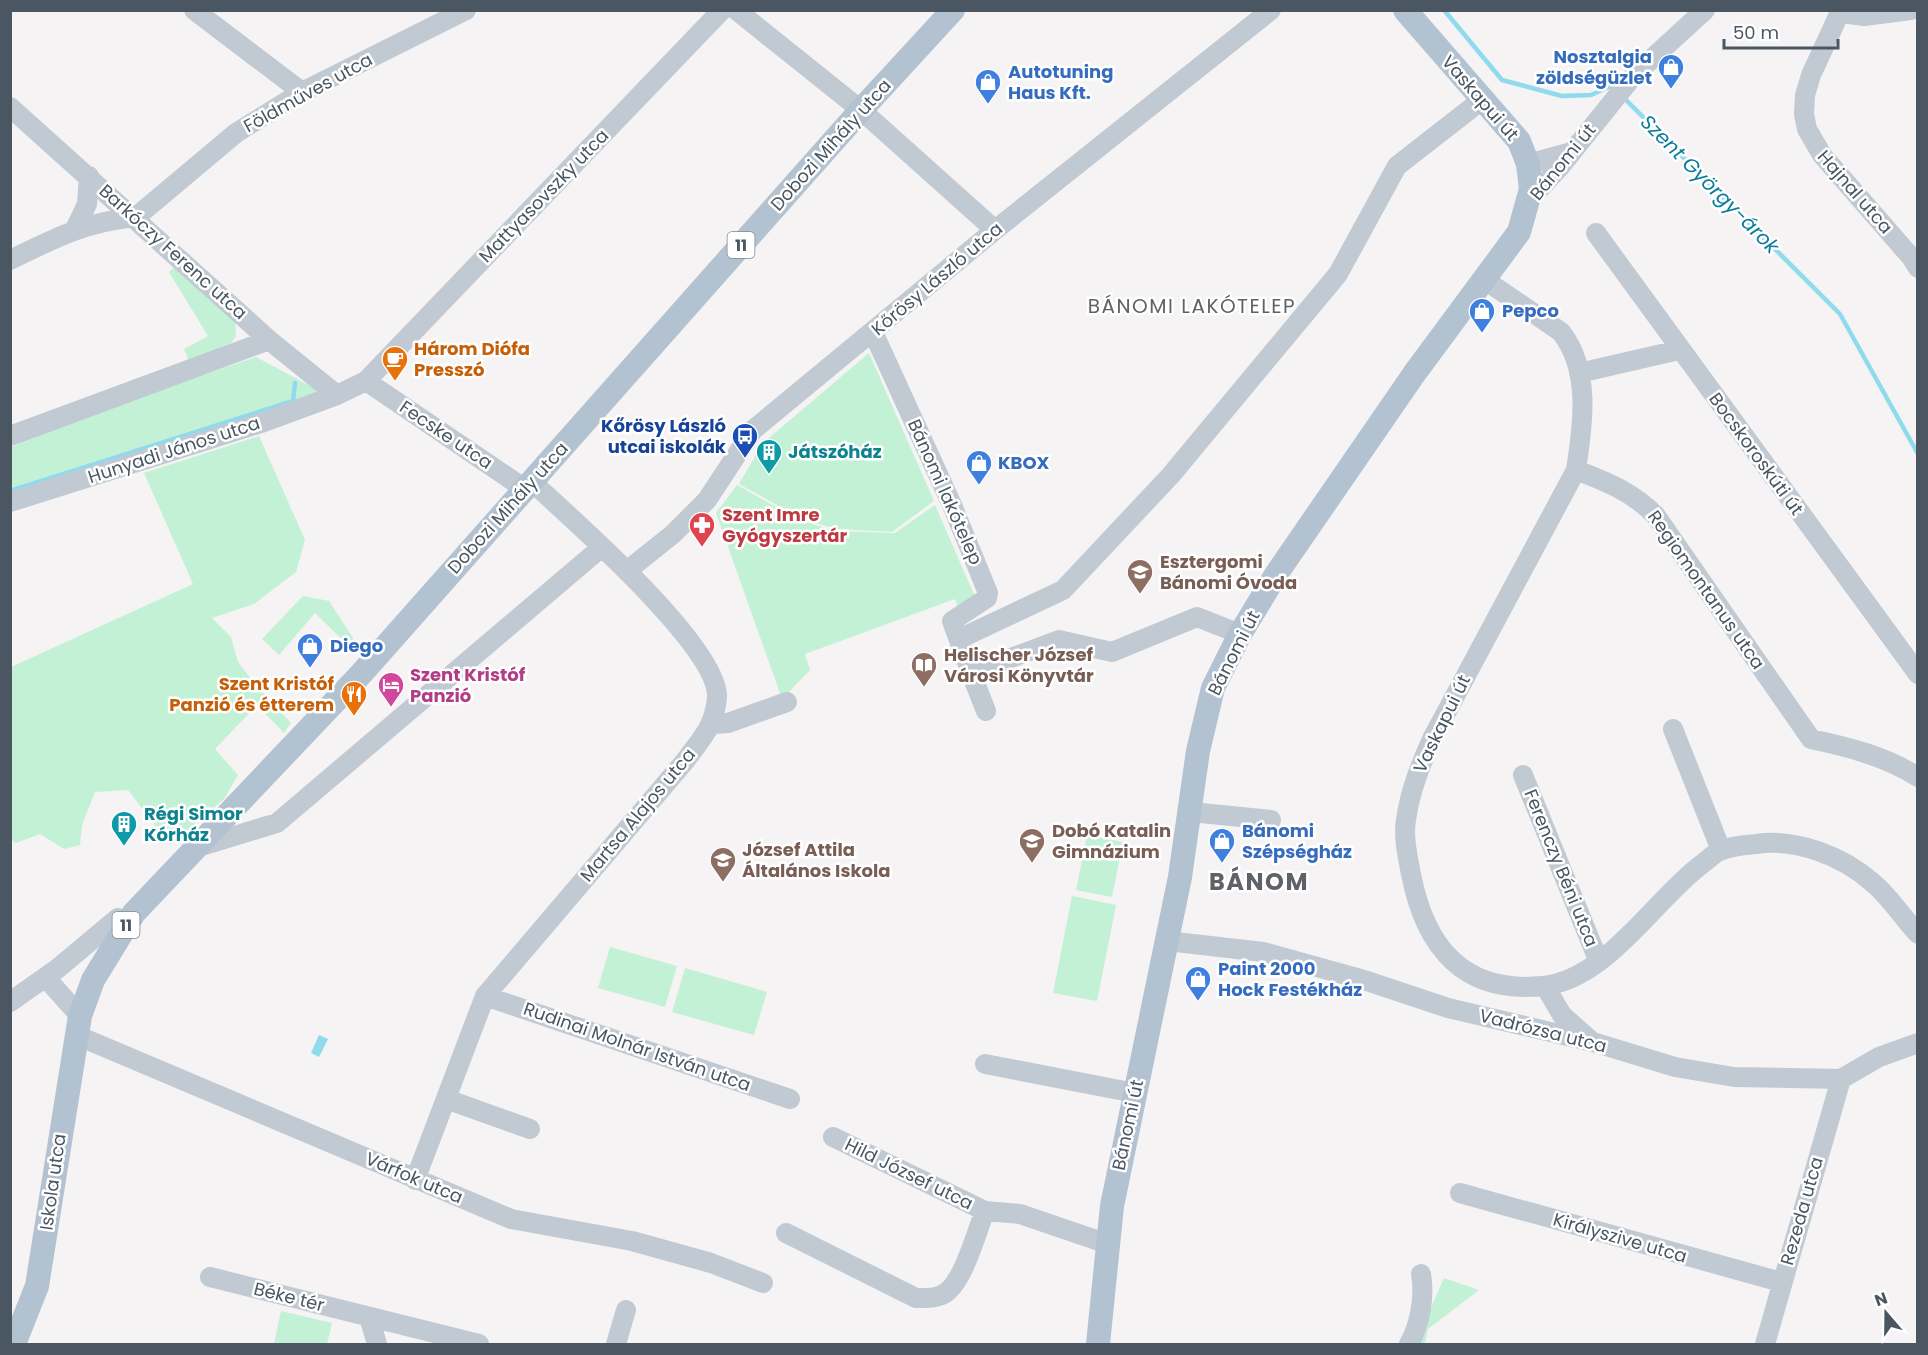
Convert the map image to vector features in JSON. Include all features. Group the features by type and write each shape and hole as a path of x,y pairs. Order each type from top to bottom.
{"main road":[{"name":"Dobozi Mihály utca","path":"78,1026 93,980 134,913 361,674 861,110 953,10"},
{"name":"Vaskapui út","path":"1405,10 1519,141 1528,164 1531,198"},
{"name":"Bánomi út","path":"1098,1344 1112,1206 1167,941 1191,812 1203,720 1214,688 1240,633 1277,573 1408,383 1519,232 1531,198"},
{"name":"Iskola utca","path":"14,1344 37,1287 78,1026"}],"street":[{"path":"194,10 302,92"},
{"name":"Földműves utca","path":"136,217 236,133 302,92 466,10"},
{"name":"Mattyasovszky utca","path":"366,381 722,10"},
{"path":"736,10 861,110 995,230"},
{"name":"Kőrösy László utca","path":"628,570 674,534 706,500 753,430 995,230 1271,10"},
{"name":"Bánomi út","path":"1531,198 1572,152 1626,84 1652,57 1705,10"},
{"path":"1841,12 1864,16 1911,10"},
{"name":"Hajnal utca","path":"1841,12 1811,75 1805,95 1804,114 1807,129 1822,155 1915,259"},
{"path":"986,711 959,639 1063,590 1171,475 1338,274 1397,166 1483,99"},
{"name":"Barkóczy Ferenc utca","path":"10,107 136,217 269,340 337,395"},
{"path":"1528,164 1572,152"},
{"path":"75,229 87,204 88,176"},
{"path":"10,260 75,229 106,220 136,217"},
{"name":"Bocskoroskúti út","path":"1596,233 1917,674"},
{"name":"Vaskapui út","path":"1485,280 1561,332 1572,349 1579,373 1582,421 1576,470 1432,739 1415,779 1405,823 1417,906 1428,931 1444,953 1464,970 1487,981 1516,987 1545,986 1570,978 1599,962 1687,875 1720,850 1758,843 1787,844 1814,850 1844,862 1874,883 1917,934"},
{"name":"Bánomi lakótelep","path":"873,332 952,505 988,593 987,598 952,621 959,639"},
{"path":"10,436 269,340"},
{"path":"1579,373 1679,350"},
{"name":"Hunyadi János utca","path":"10,502 261,423 337,395 366,381"},
{"name":"Fecske utca","path":"366,381 528,485"},
{"name":"Regiomontanus utca","path":"1576,470 1621,488 1641,500 1656,516 1810,739 1859,749 1917,777"},
{"path":"528,485 628,570 700,654 710,669 717,696 713,724 728,723 787,702"},
{"path":"195,848 277,823 602,547"},
{"path":"971,673 1059,640 1112,652 1197,617 1240,633"},
{"name":"Martsa Alajos utca","path":"415,1180 485,996 685,761 713,724"},
{"path":"1673,729 1720,850"},
{"name":"Ferenczy Béni utca","path":"1523,775 1599,962"},
{"path":"1191,812 1271,820"},
{"path":"10,1002 46,978 118,918"},
{"name":"Vadrózsa utca","path":"1167,941 1263,952 1364,980 1448,1008 1593,1042 1675,1067 1734,1077 1841,1079"},
{"path":"46,978 78,1026"},
{"path":"1545,986 1562,1015 1593,1042"},
{"name":"Rudinai Molnár István utca","path":"485,996 790,1099"},
{"name":"Várfok utca","path":"78,1026 415,1180 511,1219 632,1241 711,1263 763,1283"},
{"path":"1841,1079 1879,1057 1917,1043"},
{"path":"986,1064 1135,1093"},
{"name":"Rezeda utca","path":"1765,1344 1841,1079"},
{"path":"446,1100 530,1129"},
{"name":"Hild József utca","path":"833,1137 985,1211 1020,1214 1108,1244"},
{"name":"Királyszive utca","path":"1460,1193 1781,1282"},
{"name":"Hild József utca","path":"786,1233 916,1298 934,1298 947,1292 958,1278 985,1211"},
{"path":"1409,1344 1422,1302 1424,1286 1421,1274"},
{"name":"Béke tér","path":"210,1277 369,1317 431,1338 479,1344"},
{"path":"616,1344 626,1310"},
{"path":"369,1317 377,1344"}],"green space":[{"path":"178,264 235,321 236,336 231,343 189,361 184,349 208,336 169,272"},
{"path":"869,353 934,501 892,532 837,529 804,520 739,484 763,443"},
{"path":"256,357 318,390 319,396 11,494 11,447 121,403"},
{"path":"259,436 305,540 296,572 254,604 212,618 231,637 238,662 291,723 284,733 257,705 215,749 238,775 224,799 170,845 128,790 95,792 82,825 80,845 64,849 40,834 16,843 10,839 11,667 193,584 144,473"},
{"path":"737,485 799,520 836,531 895,533 935,505 976,599 959,610 955,599 805,654 810,670 788,693 781,696 716,513"},
{"path":"303,596 329,601 360,649 356,653 315,613 279,655 262,639"},
{"path":"1087,835 1123,842 1112,897 1076,890"},
{"path":"1072,896 1116,905 1097,1001 1053,993"},
{"path":"610,947 677,966 665,1007 598,988"},
{"path":"685,968 767,992 754,1035 672,1012"},
{"path":"1444,1278 1479,1290 1428,1329 1425,1344 1415,1344"},
{"path":"281,1311 332,1323 327,1344 274,1344"}],"water":[{"path":"319,1035 328,1039 319,1057 311,1053"}],"waterway":[{"name":"Szent György-árok","path":"1444,10 1502,80 1562,96 1591,95 1611,86 1616,90"},
{"name":"Szent György-árok","path":"1624,98 1840,314 1918,454"},
{"path":"10,491 293,401 295,383"}],"place":[{"name":"Nosztalgia zöldségüzlet","path":"1671,90"},
{"name":"Autotuning Haus Kft.","path":"988,105"},
{"name":"Pepco","path":"1482,334"},
{"name":"Három Diófa Presszó","path":"395,382"},
{"name":"Kőrösy László utcai iskolák","path":"745,459"},
{"name":"Játszóház","path":"769,475"},
{"name":"KBOX","path":"979,486"},
{"name":"Szent Imre Gyógyszertár","path":"702,548"},
{"name":"Esztergomi Bánomi Óvoda","path":"1140,595"},
{"name":"Diego","path":"310,669"},
{"name":"Helischer József Városi Könyvtár","path":"924,688"},
{"name":"Szent Kristóf Panzió","path":"391,708"},
{"name":"Szent Kristóf Panzió és étterem","path":"354,717"},
{"name":"Régi Simor Kórház","path":"124,847"},
{"name":"Dobó Katalin Gimnázium","path":"1032,864"},
{"name":"Bánomi Szépségház","path":"1222,864"},
{"name":"József Attila Általános Iskola","path":"723,883"},
{"name":"Paint 2000 Hock Festékház","path":"1198,1002"}],"district":[{"name":"BÁNOMI LAKÓTELEP","path":"1192,306"},
{"name":"BÁNOM","path":"1259,882"}]}
